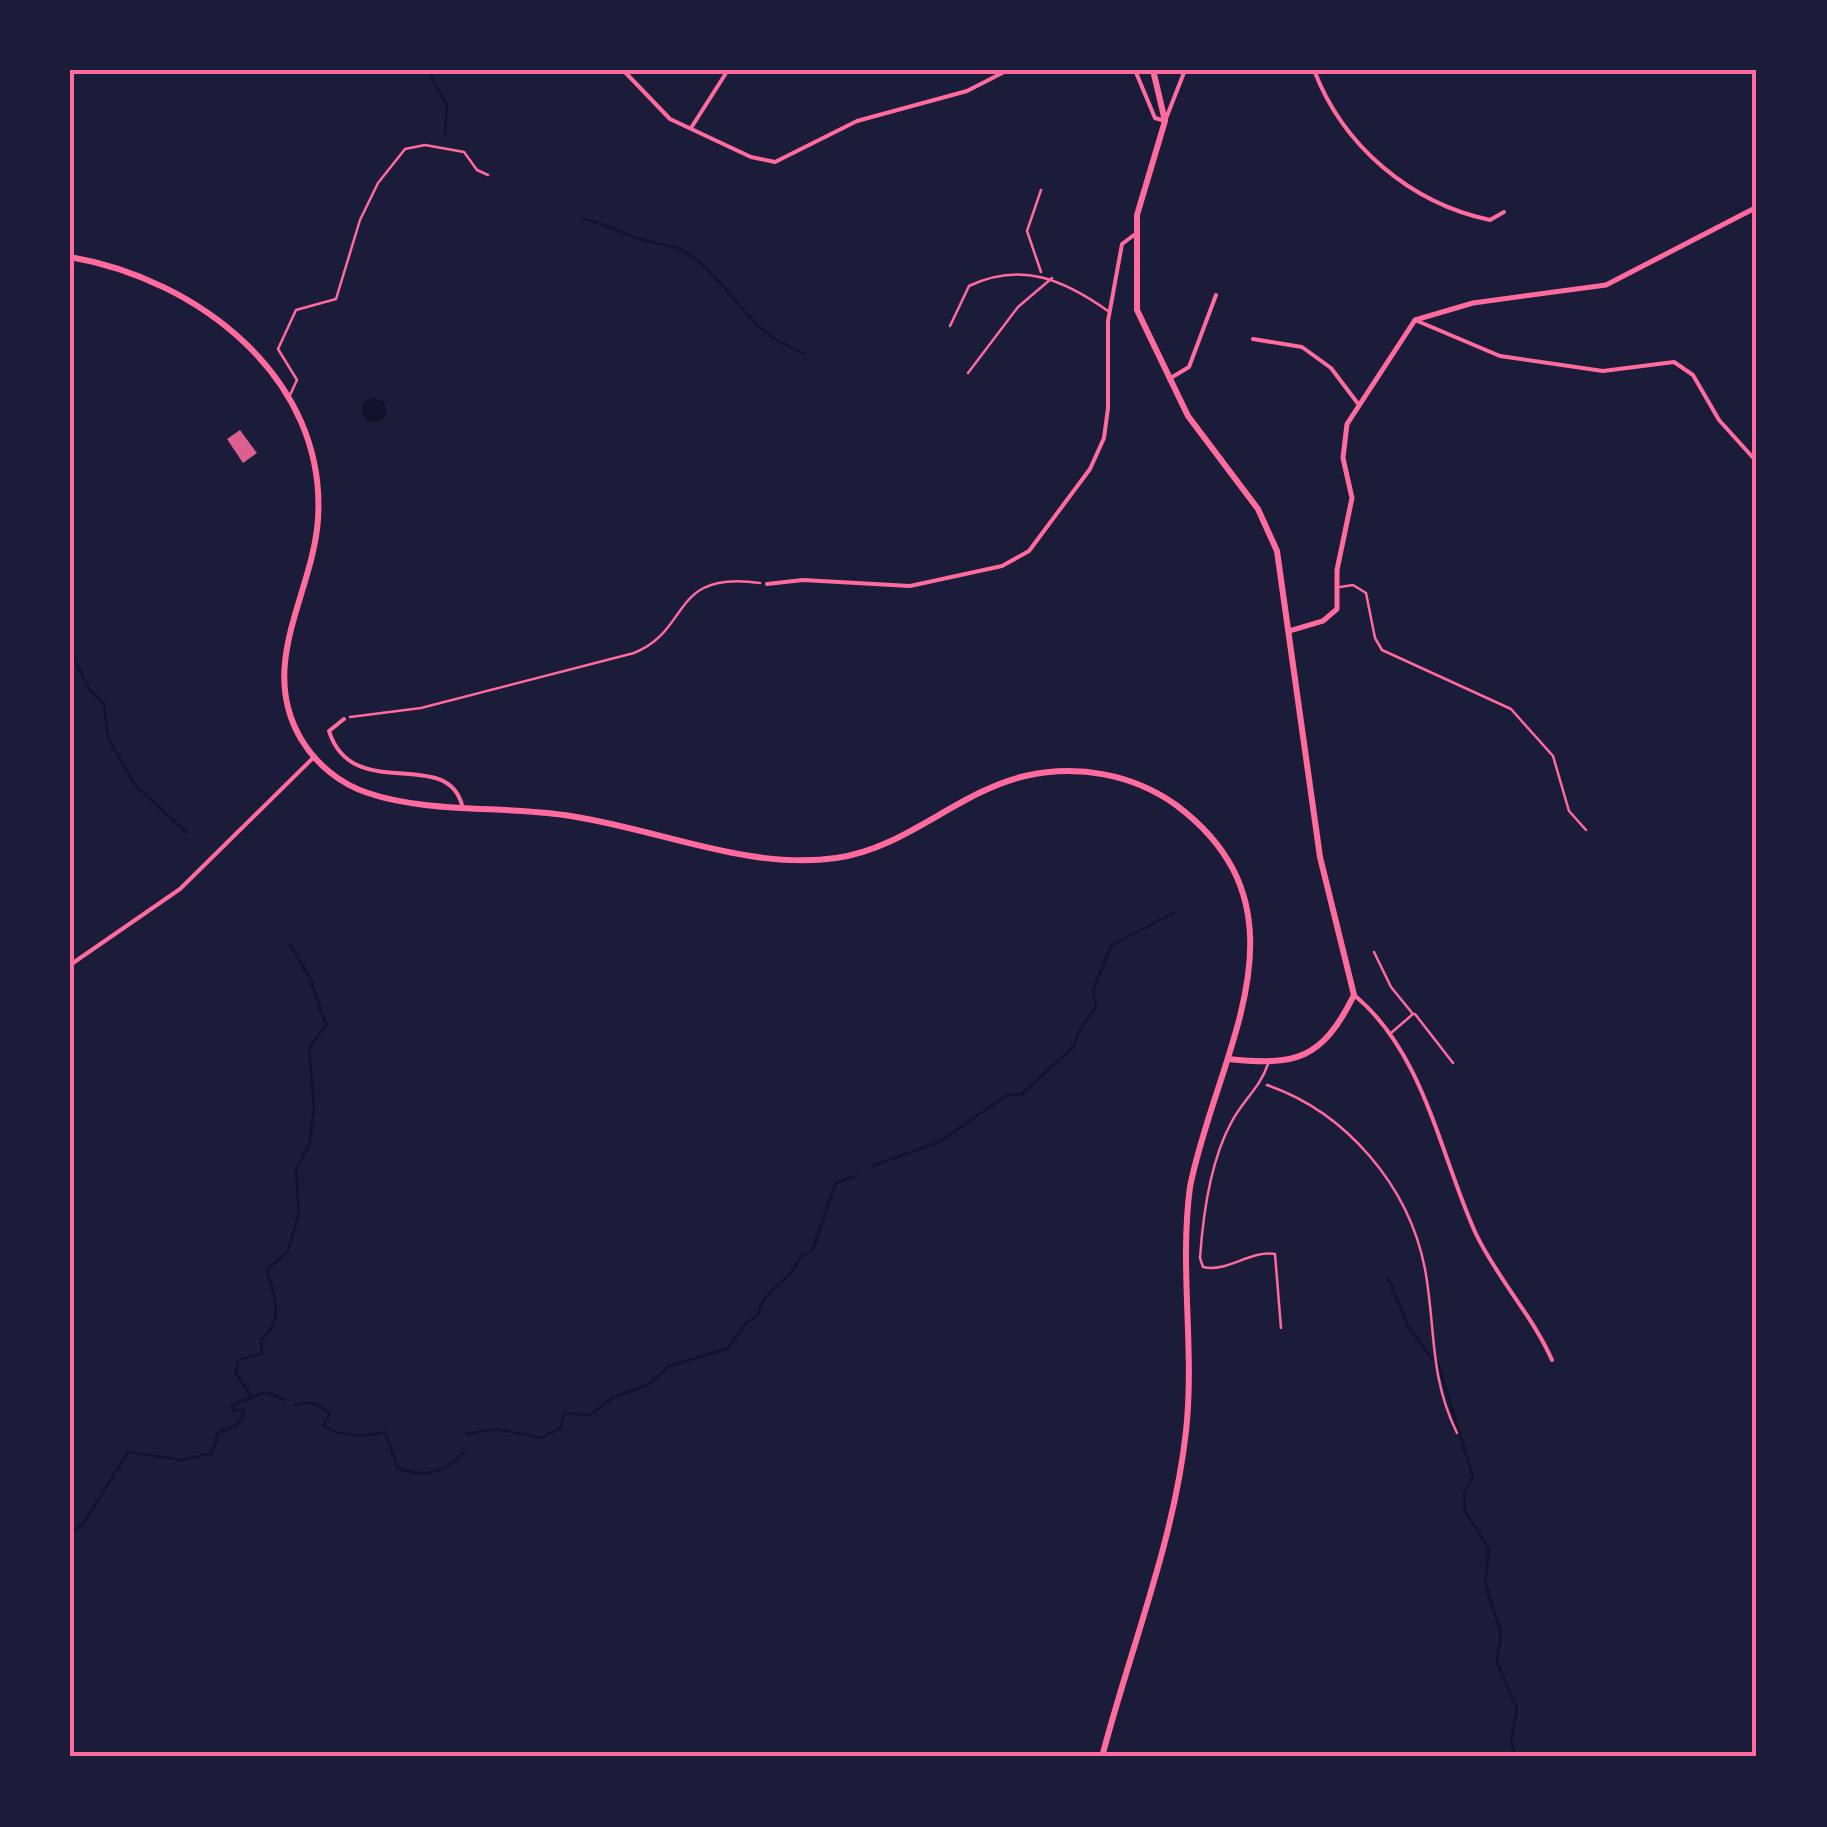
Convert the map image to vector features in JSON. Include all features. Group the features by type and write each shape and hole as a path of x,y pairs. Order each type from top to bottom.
{"main road":[{"path":"1153,70 1164,121 1134,234 1137,310 1168,379 1204,442 1248,494 1277,551 1320,858 1354,995 1328,1037 1294,1060 1268,1064 1228,1059"},
{"path":"70,257 129,271 196,305 255,353 290,396 312,450 318,511 311,557 286,643 284,679 292,722 314,757 351,786 374,796 618,824 756,856 822,860 882,846 1012,780 1075,770 1123,779 1164,797 1219,848 1240,889 1249,922 1252,968 1246,1004 1190,1187 1186,1220 1190,1391 1182,1468 1102,1757"}],"street":[{"path":"624,70 656,108 751,157 775,162 857,121 968,91 1008,70"},
{"path":"691,128 728,70"},
{"path":"1134,70 1155,118 1164,121 1185,70"},
{"path":"1314,70 1349,138 1399,180 1454,213 1490,220 1504,212"},
{"path":"1289,631 1332,614 1352,498 1343,458 1344,436 1415,320 1447,308 1511,296 1606,285 1757,208"},
{"path":"766,584 803,580 910,586 1002,566 1022,556 1074,494 1100,449 1108,408 1109,312 1122,244 1134,234"},
{"path":"1168,379 1188,367 1216,295"},
{"path":"1415,320 1500,356 1602,372 1674,362 1694,375 1720,420 1757,462"},
{"path":"1253,339 1302,347 1332,368 1360,405"},
{"path":"344,719 332,726 330,736 356,766 445,779 456,788 462,804"},
{"path":"70,965 180,890 314,757"},
{"path":"1354,995 1390,1034 1408,1064 1476,1235 1552,1360"}],"lane":[{"path":"290,396 297,380 278,349 296,310 330,304 341,293 360,220 378,184 405,150 425,145 464,152 477,170 488,175"},
{"path":"1041,190 1027,231 1032,254 1043,275"},
{"path":"950,326 969,286 1043,275 1054,277 1109,312"},
{"path":"968,373 1018,307 1054,277"},
{"path":"1339,588 1353,585 1366,593 1374,638 1382,650 1511,709 1556,760 1568,811 1586,830"},
{"path":"1374,952 1390,987 1453,1063"},
{"path":"1390,1034 1413,1014"},
{"path":"1268,1064 1261,1083 1234,1117 1216,1154 1200,1258 1203,1268 1214,1269 1275,1254 1281,1328"}],"path":[{"path":"344,719 421,708 634,654 660,634 686,600 711,583 766,584"},
{"path":"1261,1083 1302,1097 1340,1124 1366,1149 1391,1188 1424,1265 1440,1398 1457,1433"}],"shaded area":[{"path":"374,398 383,401 383,419 374,422 365,419 362,410 365,401"}],"building":[{"path":"240,430 257,453 243,463 227,439"}],"waterway":[{"path":"427,70 447,105 445,135"},
{"path":"582,218 687,253 769,335 804,353"},
{"path":"70,651 90,690 104,704 108,738 135,785 186,832"},
{"path":"873,1166 941,1141 1007,1095 1022,1094 1074,1046 1096,1007 1093,990 1111,946 1175,912"},
{"path":"251,1396 236,1373 238,1360 262,1354 261,1340 276,1316 267,1270 288,1251 299,1212 296,1169 309,1146 314,1107 309,1048 326,1025 310,978 290,944"},
{"path":"466,1434 497,1429 541,1438 560,1428 565,1413 590,1415 614,1397 648,1385 668,1367 728,1348 745,1324 758,1315 766,1298 791,1273 800,1257 812,1251 836,1183 857,1175"},
{"path":"1388,1278 1407,1324 1432,1359"},
{"path":"1438,1363 1473,1477 1464,1493 1465,1511 1489,1549 1485,1583 1501,1633 1497,1662 1517,1709 1511,1739 1515,1757"},
{"path":"70,1534 83,1524 128,1452 182,1460 212,1453 218,1433 235,1426 244,1416 243,1410 234,1411 232,1405 266,1392 284,1400"},
{"path":"294,1405 309,1403 321,1407 330,1414 323,1425 337,1432 385,1432 398,1468 408,1471 434,1471 465,1451"}]}
